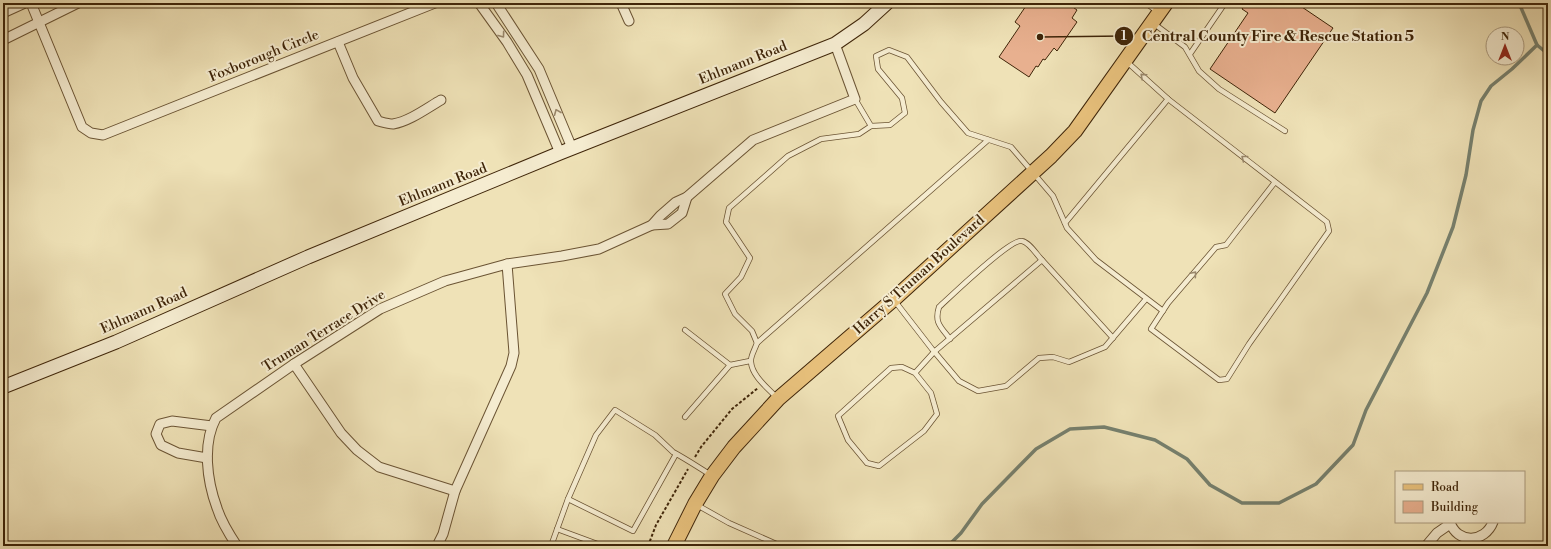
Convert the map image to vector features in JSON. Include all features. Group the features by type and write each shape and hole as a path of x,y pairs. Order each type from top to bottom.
{"main road":[{"name":"Harry S Truman Boulevard","path":"674,546 695,504 712,476 734,447 778,399 894,299 1032,173 1075,131 1159,13"}],"street":[{"path":"3,14 25,3"},
{"path":"31,3 39,22"},
{"path":"3,40 78,3"},
{"name":"Foxborough Circle","path":"39,22 82,127 91,133 103,135 435,3"},
{"path":"479,3 507,42 527,75 560,153"},
{"path":"496,3 539,69 572,148"},
{"path":"621,3 629,21"},
{"name":"Ehlmann Road","path":"3,387 116,342 308,257 572,148 835,44 864,24 888,3"},
{"path":"338,42 353,78 378,121 392,124 406,119 442,100"},
{"path":"835,44 856,99"},
{"name":"Truman Terrace Drive","path":"212,426 216,418 294,364 380,309 444,281 507,264 598,249 652,225 676,202 687,197 753,140 856,99"},
{"path":"438,546 455,492 511,366 514,353 507,264"},
{"path":"294,364 341,433 357,450 379,467 455,492"},
{"path":"206,458 178,453 161,445 156,434 160,424 172,421 212,426 206,458 217,508 226,529 237,546"},
{"path":"1426,546 1437,533 1450,523 1459,535 1466,538 1473,538 1480,537 1487,532 1492,523"}],"lane":[{"path":"1146,3 1159,13 1190,54 1199,71 1219,90 1285,131"},
{"path":"1190,54 1225,3"},
{"path":"757,344 752,331 735,314 725,294 741,277 750,258 726,222 729,208 788,156 821,139 859,134 871,126 890,125 905,113 902,98 878,69 876,56 889,50 906,57 941,102 968,133 1011,147 1053,196 1067,228 1096,260 1163,311"},
{"path":"1126,61 1168,99 1275,182 1326,222 1329,231 1249,344 1227,379 1219,380 1151,329 1163,311 1216,247 1226,245 1275,182"},
{"path":"856,99 871,126"},
{"path":"1065,223 1168,99"},
{"path":"778,399 760,381 750,361 757,344 988,140"},
{"path":"950,339 939,324 936,316 939,307 999,254 1013,243 1020,240 1025,242 1113,338"},
{"path":"915,373 934,352 1042,260"},
{"path":"894,299 934,352 959,381 978,391 1006,386 1039,358 1053,357 1069,362 1105,347 1146,299"},
{"path":"685,330 730,365"},
{"path":"685,417 730,365 750,361"},
{"path":"902,367 915,373 931,393 937,414 924,430 879,466 867,463 848,440 838,416 891,368 902,367"},
{"path":"551,546 568,499 596,435 615,410 655,435 676,454 712,476"},
{"path":"568,499 633,531 676,454"},
{"path":"695,504 730,523 781,546"},
{"path":"557,530 603,546"}],"building":[{"path":"1028,3 1067,3 1077,10 1072,18 1077,22 1057,51 1054,48 1045,60 1043,59 1038,67 1036,66 1029,77 999,57 1020,26 1015,22"},
{"path":"1246,3 1296,3 1333,28 1275,113 1210,69 1248,13 1242,9"}],"waterway":[{"path":"1519,3 1537,45 1548,54"},
{"path":"948,546 961,533 982,504 1036,449 1070,429 1104,427 1155,440 1187,459 1210,485 1242,503 1279,503 1316,484 1353,445 1366,410 1427,293 1453,227 1466,175 1473,130 1481,101 1491,86 1512,69 1537,45"}],"place":[{"name":"Central County Fire & Rescue Station 5","path":"1040,37"}]}
